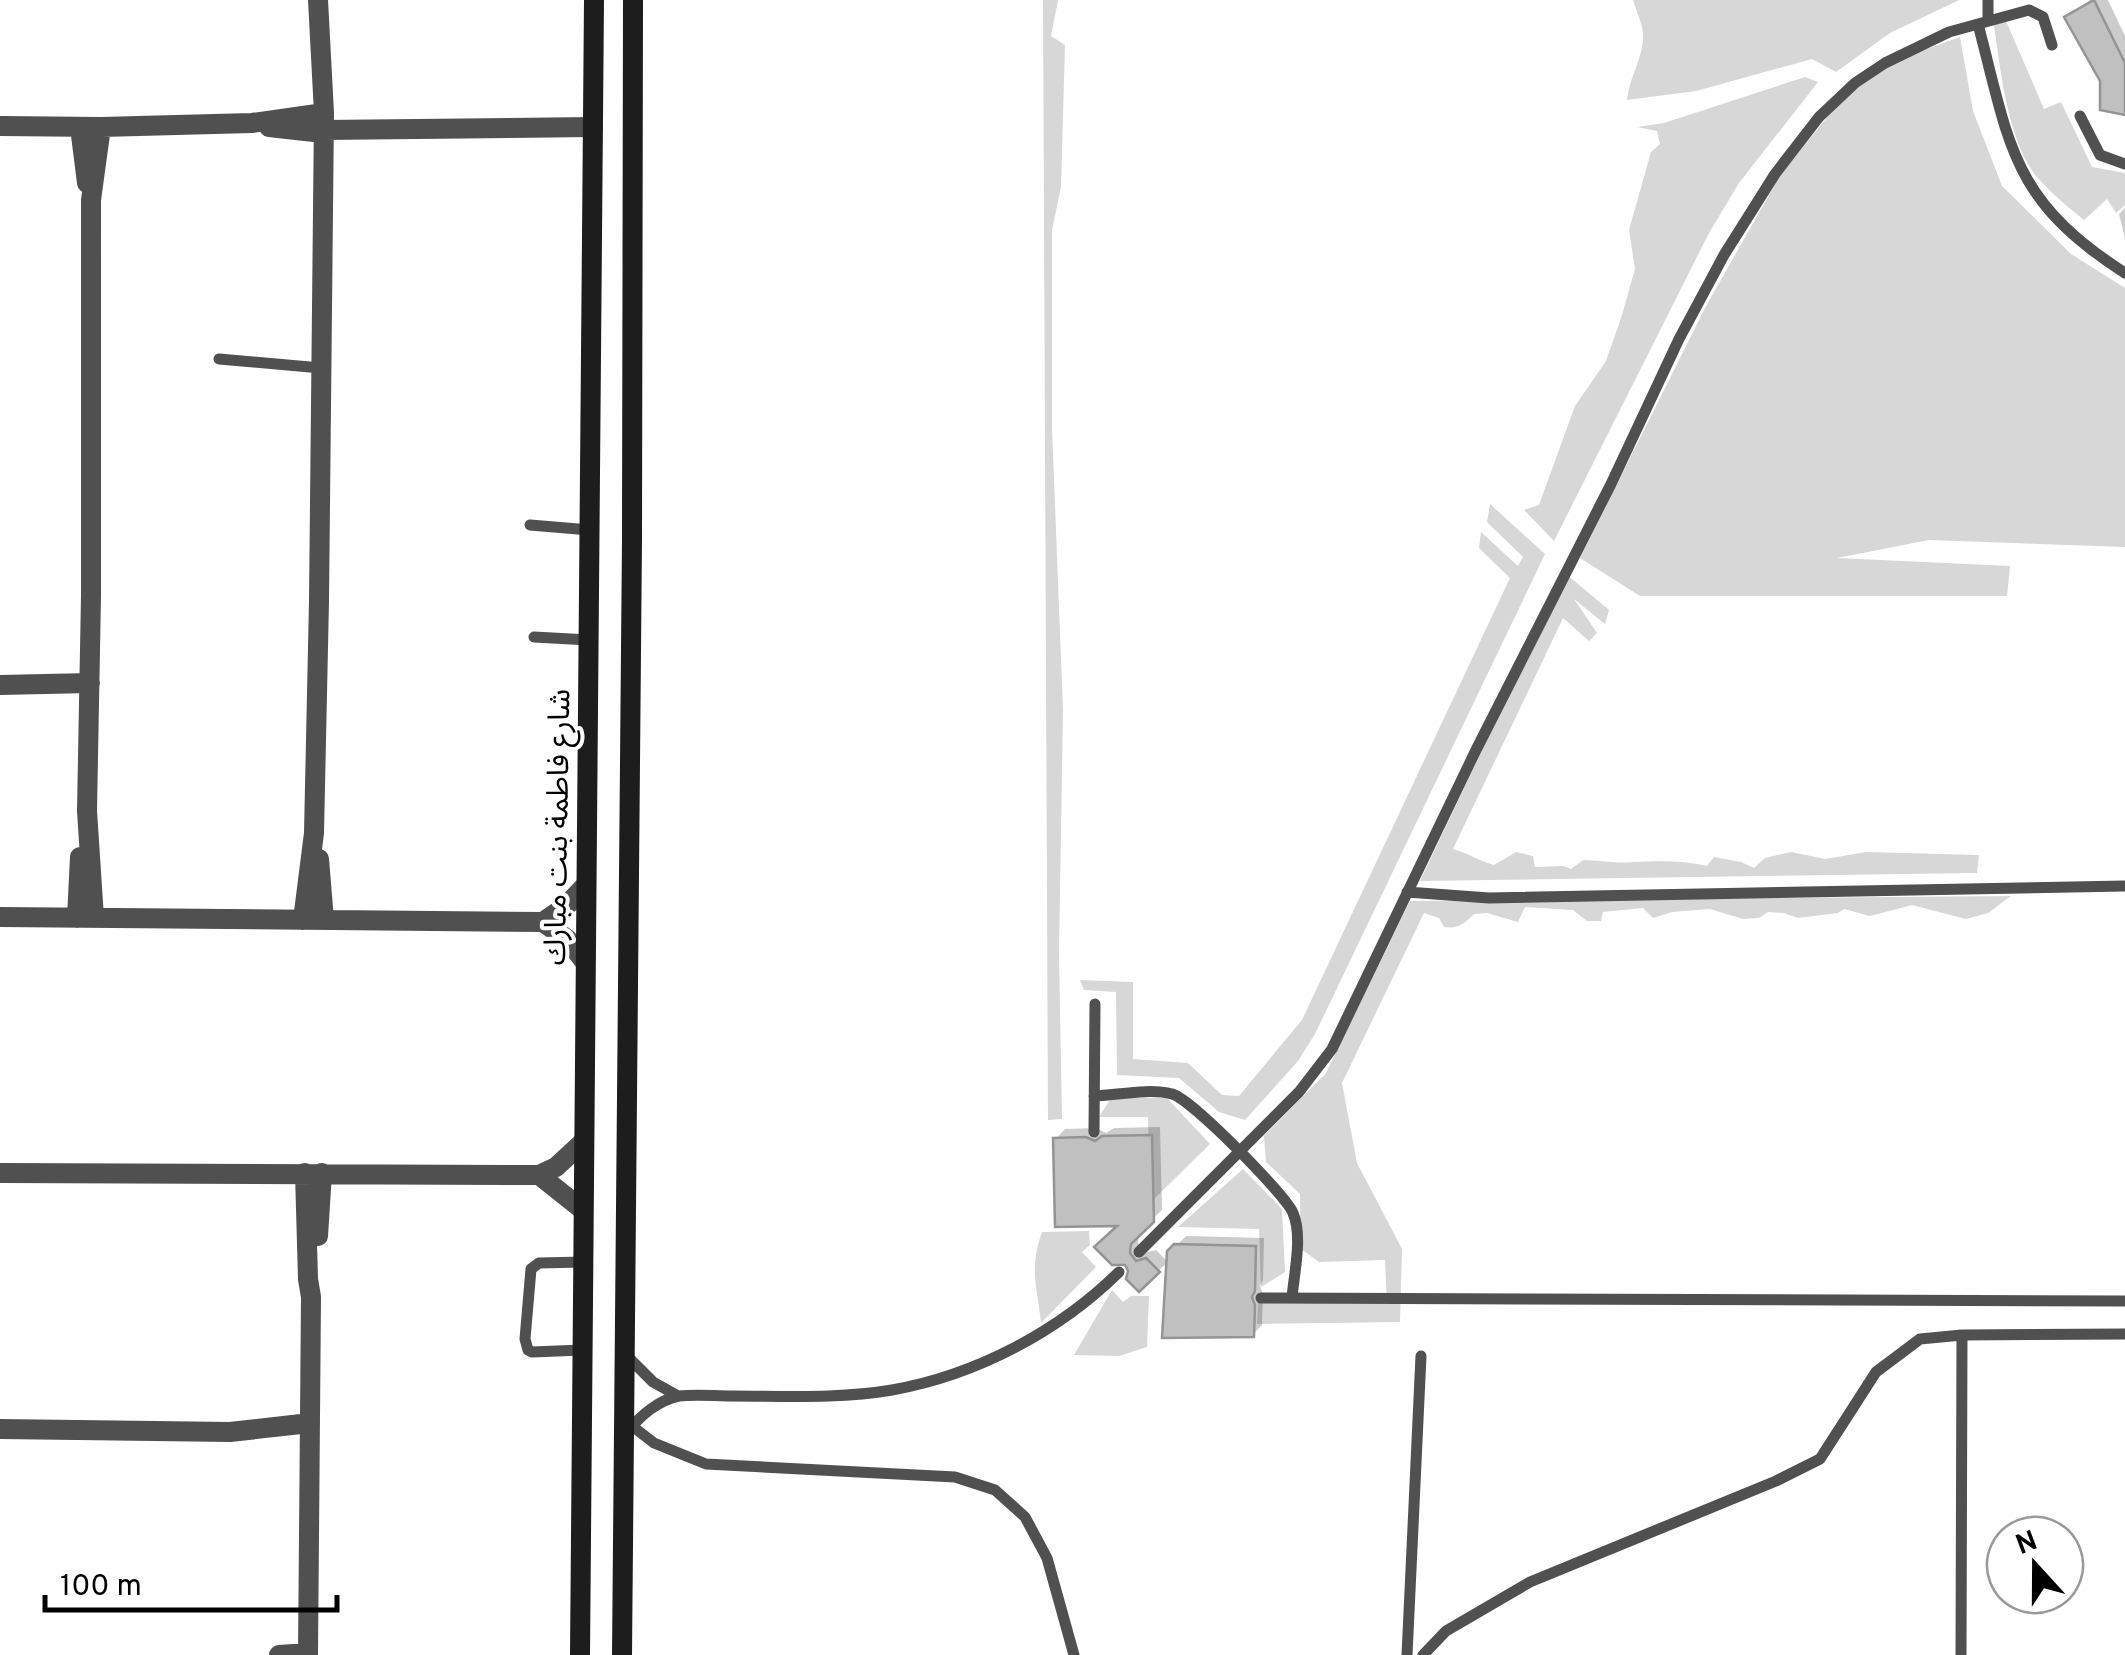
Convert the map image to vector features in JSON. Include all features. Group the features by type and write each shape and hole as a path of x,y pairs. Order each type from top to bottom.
{"street":[{"path":"314,920 324,125 318,0"},
{"name":"شارع فاطمة بنت مبارك","path":"580,1655 594,0"},
{"path":"622,1655 628,1432 623,1351 633,0"},
{"path":"0,126 252,123 593,127"},
{"path":"85,918 82,833 87,810 90,690 90,127"},
{"path":"0,689 90,690"},
{"path":"543,922 586,885"},
{"path":"0,918 543,922 568,939 585,962"},
{"path":"0,1173 540,1175 571,1155 583,1142"},
{"path":"279,1655 308,1654 308,1279 313,1173"},
{"path":"540,1175 583,1210"},
{"path":"0,1429 310,1432"}],"lane":[{"path":"1988,0 1984,23 2009,142 2026,182 2068,232 2125,273"},
{"path":"1139,1252 1299,1092 1332,1048 1679,339 1749,214 1804,135 1856,83 1916,46 2034,11 2043,17 2052,45"},
{"path":"2080,116 2100,154 2125,164"},
{"path":"219,360 321,368"},
{"path":"530,525 590,530"},
{"path":"534,637 588,640"},
{"path":"1407,892 1489,898 2125,886"},
{"path":"1094,1132 1095,1004"},
{"path":"1094,1096 1174,1094 1189,1102 1239,1153 1287,1202 1295,1217 1292,1298"},
{"path":"582,1350 532,1352 525,1339 531,1268 539,1263 583,1262"},
{"path":"1074,1655 1046,1558 1026,1517 995,1490 954,1477 706,1464 628,1432 652,1408 678,1396 844,1395 894,1390 930,1381 1024,1343 1078,1308 1119,1272"},
{"path":"1262,1298 2125,1301"},
{"path":"1423,1655 1446,1631 1519,1587 1776,1481 1820,1459 1876,1372 1920,1339 2125,1334"},
{"path":"1962,1335 1962,1655"},
{"path":"623,1351 653,1382 678,1396"},
{"path":"1407,1655 1421,1356"}],"shaded area":[{"path":"1043,0 1058,0 1051,36 1065,45 1061,187 1052,230 1052,428 1063,710 1059,954 1062,1119 1048,1120"},
{"path":"1633,0 1959,0 1890,33 1836,72 1812,59 1696,91 1627,100 1643,41"},
{"path":"2006,21 2044,109 2061,102 2092,167 2125,173 2125,205 2116,213 2107,199 2084,220 2048,189 2027,162 2012,125 1999,62 1994,25"},
{"path":"1960,37 1973,111 2002,186 2071,254 2125,288 2125,547 1929,540 1837,558 2010,566 2007,596 1640,596 1580,558 1706,306 1781,174 1842,99 1897,60"},
{"path":"1805,77 1818,82 1739,183 1709,233 1554,541 1524,510 1539,505 1575,406 1606,361 1622,315 1635,269 1629,230 1651,152 1660,144 1657,131 1637,127 1664,123"},
{"path":"1490,504 1545,554 1315,1034 1298,1061 1245,1120 1219,1112 1179,1078 1117,1075 1116,992 1084,990 1080,980 1133,982 1133,1059 1188,1063 1222,1095 1239,1096 1302,1020 1510,578 1479,548 1481,532 1518,566 1523,557 1487,522"},
{"path":"1566,574 1609,610 1605,624 1574,599 1597,633 1589,641 1563,618 1453,849 1494,865 1516,852 1533,856 1535,867 1571,869 1583,860 1670,861 1707,866 1714,857 1754,868 1765,858 1791,852 1825,859 1866,852 1979,855 1977,873 1420,881"},
{"path":"2011,896 1988,913 1966,919 1912,905 1870,916 1844,909 1798,918 1768,912 1759,918 1743,919 1710,909 1653,918 1643,908 1603,912 1601,921 1587,921 1573,910 1525,907 1518,922 1487,913 1474,914 1460,925 1444,927 1439,918 1424,913 1342,1083 1357,1163 1402,1249 1400,1322 1257,1324 1258,1302 1387,1304 1385,1260 1319,1262 1301,1249 1300,1194 1266,1162 1264,1136 1326,1073 1410,901"},
{"path":"1111,1098 1167,1098 1210,1144 1150,1203 1148,1117 1099,1117"},
{"path":"1243,1169 1282,1209 1285,1272 1261,1287 1259,1229 1178,1227"},
{"path":"1089,1231 1090,1245 1082,1252 1096,1267 1041,1323 1035,1267 1042,1232"},
{"path":"1112,1290 1123,1302 1131,1296 1149,1296 1147,1347 1119,1356 1074,1355"}],"building":[{"path":"2094,0 2125,63 2125,115 2100,110 2100,81 2064,17"},
{"path":"1152,1135 1154,1222 1131,1244 1130,1253 1136,1261 1146,1258 1160,1272 1139,1292 1126,1279 1125,1265 1112,1265 1094,1247 1117,1226 1055,1227 1053,1138 1086,1137 1095,1141 1102,1136"},
{"path":"1174,1244 1256,1246 1254,1337 1162,1338 1167,1251"}]}
